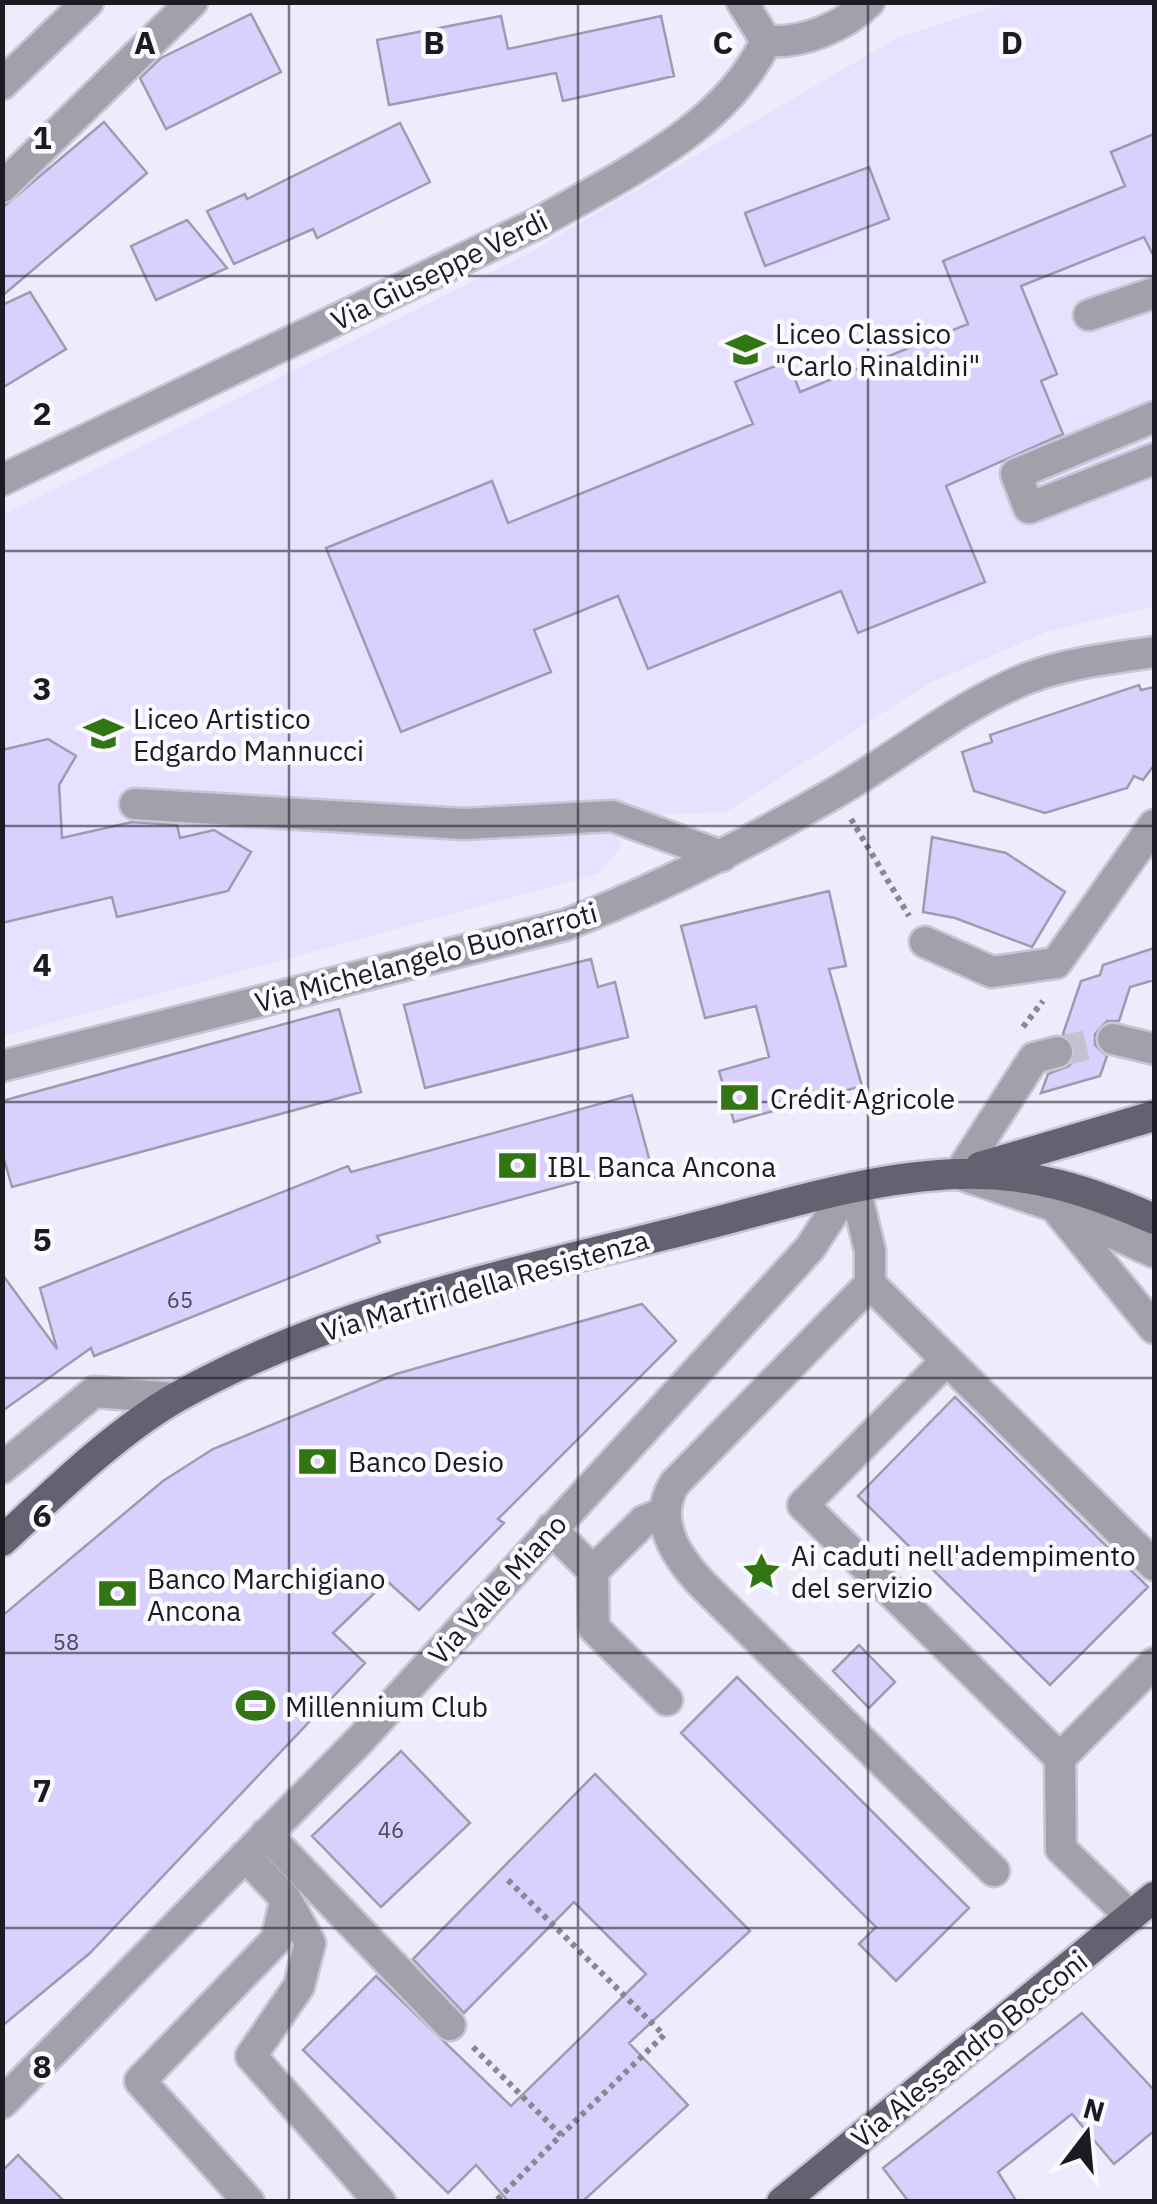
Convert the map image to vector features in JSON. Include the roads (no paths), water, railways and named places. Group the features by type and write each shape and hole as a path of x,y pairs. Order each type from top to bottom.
{"main road":[{"path":"959,1174 1153,1115"},
{"path":"959,1174 1037,1177 1096,1194 1154,1219"},
{"name":"Via Martiri della Resistenza","path":"2,1541 66,1482 175,1398 302,1337 455,1288 852,1188 959,1174"},
{"name":"Via Alessandro Bocconi","path":"782,2202 1154,1896"}],"street":[{"path":"2,84 88,2"},
{"path":"2,187 192,2"},
{"path":"742,2 766,41 805,38 841,24 869,2"},
{"name":"Via Giuseppe Verdi","path":"2,480 538,223 619,177 720,106 751,73 766,41"},
{"path":"1089,316 1154,293"},
{"path":"1154,416 1016,474 1029,508 1154,459"},
{"name":"Via Michelangelo Buonarroti","path":"2,1066 564,925 650,892 722,856 835,793 970,708 1029,678 1154,652"},
{"path":"135,804 464,824 612,816 722,856"},
{"path":"925,942 992,972 1056,964 1154,825"},
{"path":"1113,1039 1154,1049"},
{"path":"1057,1052 1034,1058 959,1174 1054,1206 1154,1252"},
{"path":"852,1188 870,1251 870,1284 686,1470 670,1490 666,1512 669,1534 683,1563 994,1871"},
{"name":"Via Valle Miano","path":"2,2103 360,1740 810,1248 852,1188"},
{"path":"1054,1206 1154,1328"},
{"path":"870,1284 1154,1565"},
{"path":"947,1360 803,1505 1060,1758"},
{"path":"2,1468 94,1392 175,1398"},
{"path":"593,1571 644,1520 666,1512"},
{"path":"551,1530 593,1571 594,1628 666,1700"},
{"path":"1130,1917 1060,1849 1060,1758 1154,1663"},
{"path":"256,1845 310,1943 300,1986 252,2056 380,2202"},
{"path":"256,1845 450,2025"},
{"path":"249,2202 140,2081 276,1940 286,1899"}],"tunnel":[{"path":"1057,1052 1113,1039"}],"place":[{"name":"Liceo Classico \"Carlo Rinaldini\"","path":"745,349"},
{"name":"Liceo Artistico Edgardo Mannucci","path":"103,734"},
{"name":"Crédit Agricole","path":"740,1098"},
{"name":"IBL Banca Ancona","path":"517,1166"},
{"name":"Banco Desio","path":"318,1461"},
{"name":"Ai caduti nell'adempimento del servizio","path":"761,1571"},
{"name":"Banco Marchigiano Ancona","path":"117,1594"},
{"name":"Millennium Club","path":"255,1706"}]}
